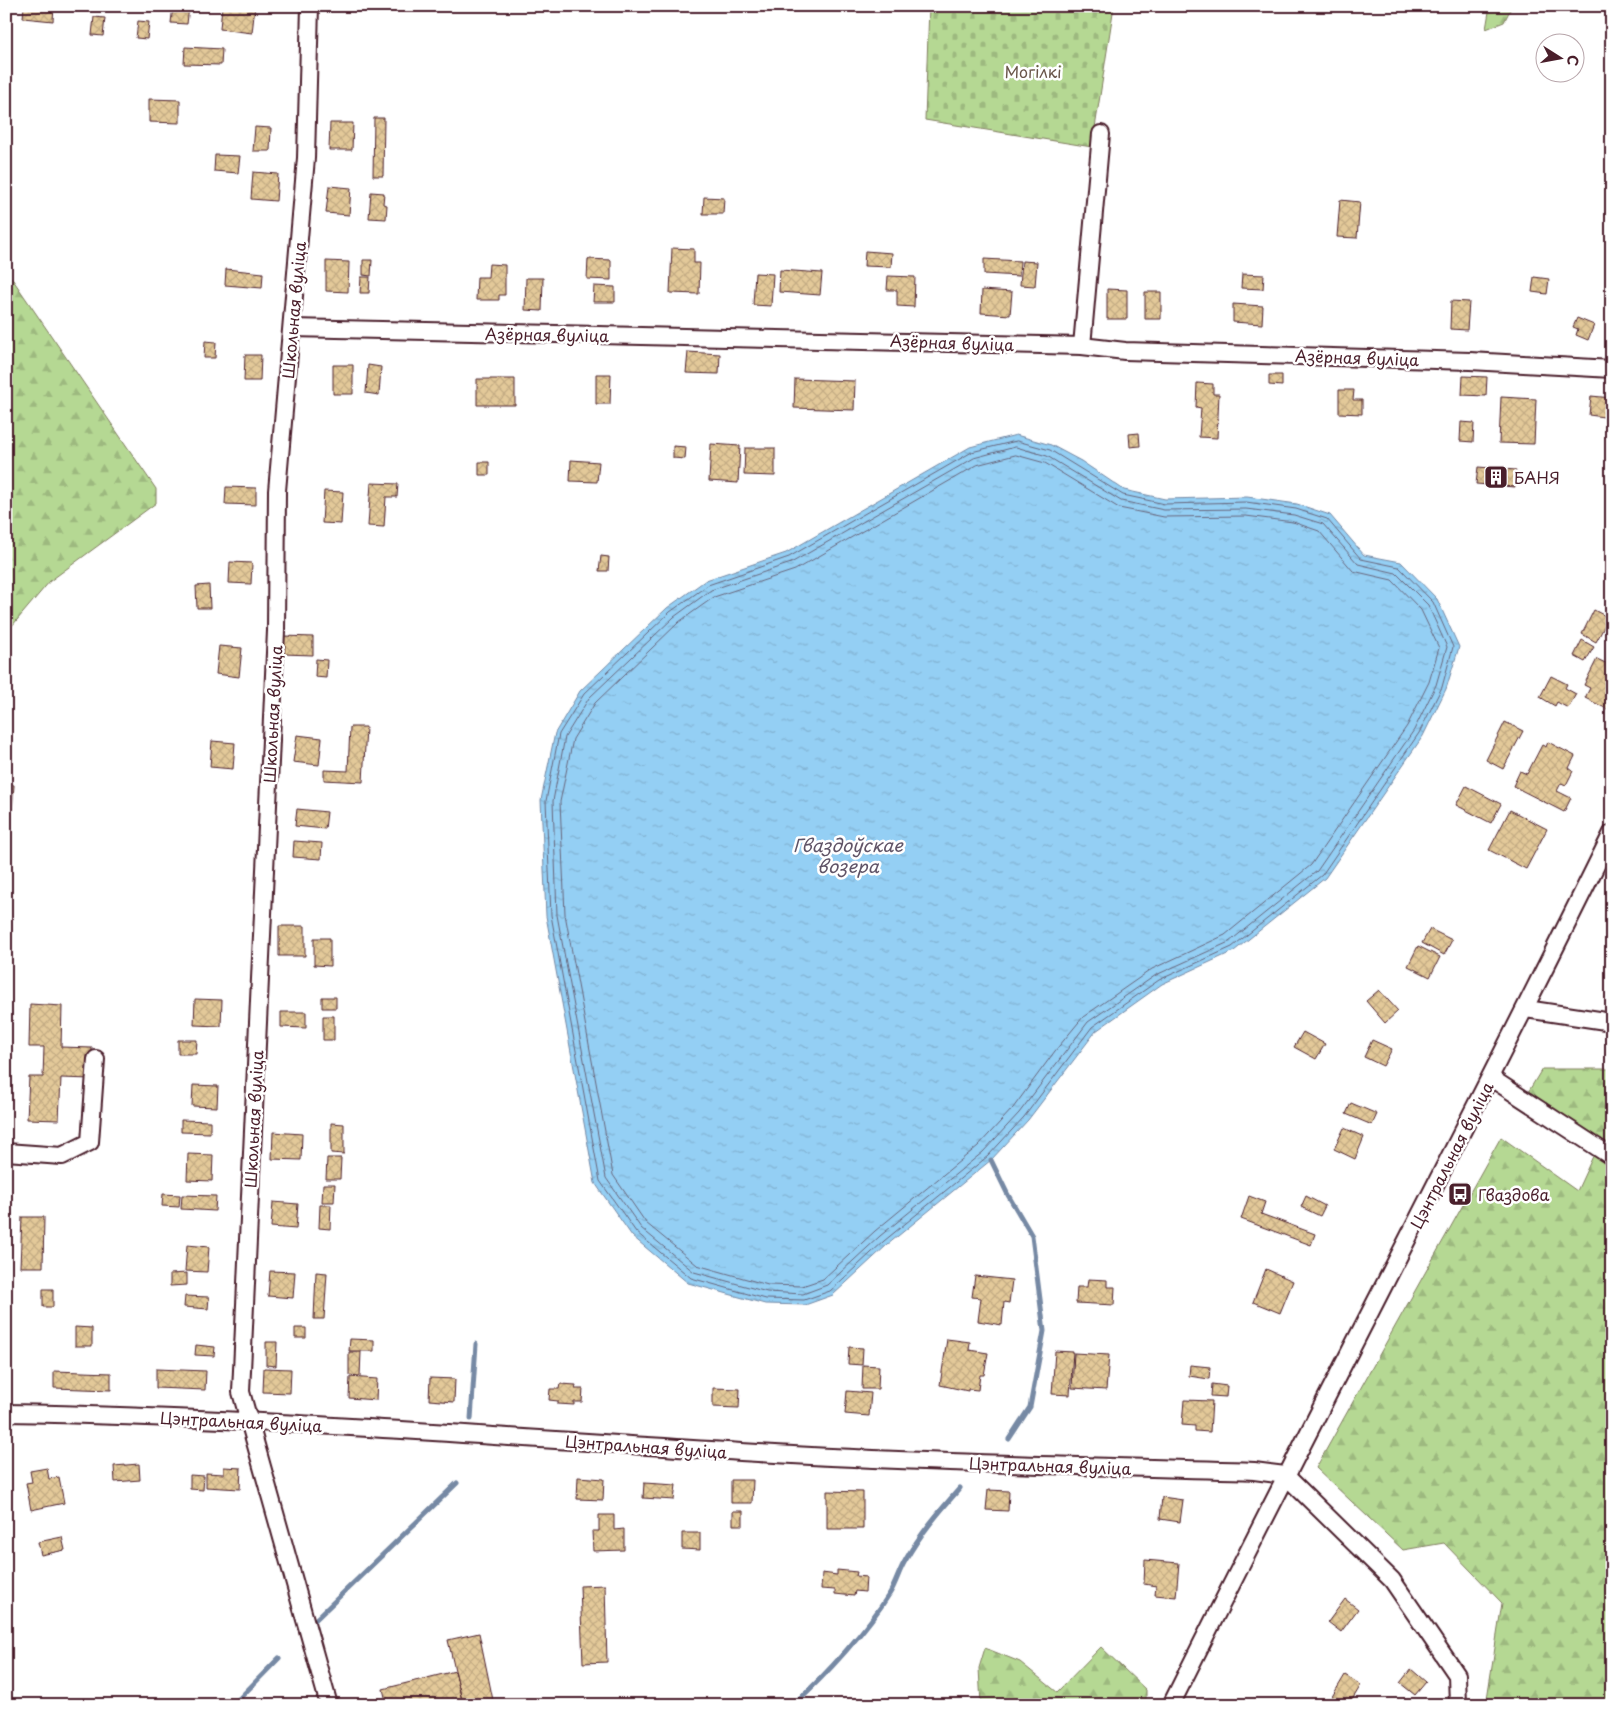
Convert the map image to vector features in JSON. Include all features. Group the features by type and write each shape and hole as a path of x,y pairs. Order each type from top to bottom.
{"street":[{"name":"Школьная вуліца","path":"310,6 306,158 277,491 276,631 241,1392 329,1705"},
{"path":"1082,346 1100,134"},
{"name":"Азёрная вуліца","path":"292,328 1082,346 1125,351 1470,361 1612,369"},
{"name":"Цэнтральная вуліца","path":"1171,1705 1285,1475 1526,1009 1612,833"},
{"path":"1526,1009 1612,1022"},
{"path":"6,1152 62,1156 90,1142 96,1059"},
{"path":"1491,1078 1612,1157"},
{"name":"Цэнтральная вуліца","path":"6,1412 250,1421 762,1453 1254,1471 1285,1475"},
{"path":"1285,1475 1392,1580 1457,1674 1458,1705"}],"green space":[{"name":"Могілкі","path":"929,6 1114,6 1092,147 925,120"},
{"path":"1490,6 1512,6 1504,22 1486,29"},
{"path":"6,275 11,277 156,489 156,503 50,581 6,633"},
{"path":"1542,1069 1612,1069 1612,1705 1486,1705 1502,1603 1444,1543 1403,1550 1316,1468 1501,1137 1577,1191 1594,1154 1524,1099"},
{"path":"1101,1647 1146,1690 1146,1705 981,1705 979,1668 985,1648 1020,1662 1057,1692"}],"water":[{"name":"Гваздоўскае возера","path":"1016,435 1051,445 1081,461 1124,490 1165,499 1247,497 1297,504 1330,515 1364,555 1401,562 1437,599 1459,647 1446,689 1423,736 1325,878 1234,951 1162,984 1096,1031 1028,1120 991,1160 887,1245 833,1295 805,1305 765,1304 688,1283 632,1236 595,1183 546,916 541,800 555,733 580,691 667,608 706,580 786,553 970,447"}],"building":[{"path":"24,6 54,6 53,21 23,18"},
{"path":"126,6 144,6 144,9"},
{"path":"173,6 189,6 187,24 171,23"},
{"path":"222,6 255,6 252,33 220,29"},
{"path":"94,17 105,18 103,36 92,35"},
{"path":"138,21 149,22 147,39 136,38"},
{"path":"185,47 222,49 221,65 184,64"},
{"path":"149,99 180,100 180,123 149,122"},
{"path":"374,118 384,118 383,176 373,176"},
{"path":"330,123 353,123 352,150 329,150"},
{"path":"255,127 271,128 270,151 253,151"},
{"path":"215,155 240,156 238,173 214,171"},
{"path":"253,172 278,174 276,201 251,199"},
{"path":"329,186 351,188 349,215 326,213"},
{"path":"371,192 384,193 383,204 387,205 386,219 369,218"},
{"path":"704,197 724,198 723,214 703,214"},
{"path":"1340,200 1360,202 1357,238 1337,237"},
{"path":"672,248 694,249 694,263 700,263 699,294 670,293"},
{"path":"865,251 892,253 891,267 864,266"},
{"path":"588,259 611,260 611,280 587,279"},
{"path":"984,259 1020,261 1019,276 984,274"},
{"path":"363,260 372,260 371,276 363,275"},
{"path":"326,261 349,262 348,292 326,291"},
{"path":"1022,261 1037,262 1035,286 1020,285"},
{"path":"489,264 505,265 505,295 499,295 499,300 476,300 477,277 488,277"},
{"path":"226,269 263,273 262,288 225,285"},
{"path":"780,270 822,273 820,295 779,292"},
{"path":"755,273 773,274 771,306 753,305"},
{"path":"1242,274 1264,275 1263,289 1241,288"},
{"path":"888,276 915,277 914,307 897,306 897,290 887,290"},
{"path":"361,277 370,277 369,293 360,293"},
{"path":"1534,277 1549,279 1547,294 1532,292"},
{"path":"526,278 543,278 542,311 525,310"},
{"path":"594,286 615,287 615,302 593,302"},
{"path":"1107,289 1127,290 1127,319 1107,319"},
{"path":"982,290 1012,292 1010,315 981,313"},
{"path":"1145,292 1161,292 1161,319 1145,319"},
{"path":"1451,301 1469,302 1467,330 1450,329"},
{"path":"1233,304 1263,306 1262,324 1233,322"},
{"path":"1577,318 1594,325 1588,340 1576,335 1578,329 1573,327"},
{"path":"205,341 216,342 215,358 204,358"},
{"path":"688,352 720,354 719,374 686,373"},
{"path":"245,355 261,355 260,381 244,381"},
{"path":"333,365 353,365 353,394 333,394"},
{"path":"368,365 381,367 379,395 366,393"},
{"path":"596,374 611,374 610,404 596,404"},
{"path":"1269,375 1282,375 1282,386 1269,385"},
{"path":"1463,376 1487,377 1486,396 1462,395"},
{"path":"477,379 515,379 515,405 477,405"},
{"path":"795,379 855,381 854,410 794,408"},
{"path":"1197,383 1213,384 1213,394 1219,394 1217,438 1199,437 1201,408 1196,407"},
{"path":"1339,390 1354,390 1353,400 1362,400 1362,414 1339,413"},
{"path":"1591,396 1612,398 1611,418 1589,415"},
{"path":"1501,397 1536,399 1534,444 1499,443"},
{"path":"1461,422 1474,423 1473,442 1460,441"},
{"path":"1139,433 1140,446 1130,447 1129,434"},
{"path":"711,444 740,446 738,483 709,481"},
{"path":"673,446 686,447 685,459 673,458"},
{"path":"745,448 775,448 775,476 744,475"},
{"path":"571,460 599,462 597,482 570,481"},
{"path":"479,462 489,462 489,475 479,475"},
{"name":"БАНЯ","path":"1478,467 1516,470 1515,487 1476,484"},
{"path":"371,483 398,484 397,497 386,497 384,527 368,526"},
{"path":"226,487 256,488 256,505 225,504"},
{"path":"324,491 343,492 341,524 322,523"},
{"path":"601,556 609,557 608,571 599,571"},
{"path":"230,562 252,563 251,584 229,583"},
{"path":"209,585 210,608 197,608 196,586"},
{"path":"1594,610 1609,618 1596,642 1582,634"},
{"path":"284,636 313,637 313,655 283,654"},
{"path":"1582,640 1594,647 1585,662 1574,656"},
{"path":"219,646 242,648 239,677 216,674"},
{"path":"316,659 327,660 326,678 315,677"},
{"path":"1597,659 1612,666 1612,705 1609,710 1585,698 1590,688 1584,685"},
{"path":"1551,676 1567,684 1565,688 1576,694 1568,708 1557,702 1555,706 1540,697"},
{"path":"1505,722 1523,731 1503,769 1486,760"},
{"path":"350,727 366,727 363,782 324,780 324,770 348,771"},
{"path":"297,735 322,738 319,765 293,762"},
{"path":"212,741 235,743 233,769 210,767"},
{"path":"1548,742 1575,756 1569,768 1573,771 1566,785 1561,783 1557,791 1571,798 1564,812 1513,786 1520,771 1527,774 1542,745 1546,747"},
{"path":"6,784 14,785 12,812 6,811"},
{"path":"1466,786 1501,804 1491,823 1456,805"},
{"path":"297,809 327,812 325,829 295,826"},
{"path":"1510,810 1547,829 1526,869 1489,850"},
{"path":"294,841 322,843 321,859 293,857"},
{"path":"6,904 10,904 7,944 6,944"},
{"path":"279,926 305,926 305,956 279,956"},
{"path":"1430,929 1452,940 1444,955 1422,943"},
{"path":"314,938 330,938 330,966 314,965"},
{"path":"1418,946 1440,957 1430,977 1408,966"},
{"path":"1379,990 1398,1011 1385,1023 1366,1001"},
{"path":"322,997 336,997 336,1008 322,1008"},
{"path":"195,999 222,1000 221,1026 194,1025"},
{"path":"30,1004 62,1006 61,1047 92,1048 91,1079 61,1078 59,1120 27,1119 29,1077 43,1077 44,1047 29,1047"},
{"path":"281,1012 306,1012 306,1028 281,1027"},
{"path":"323,1016 334,1016 334,1040 323,1040"},
{"path":"1303,1032 1325,1044 1316,1059 1294,1047"},
{"path":"178,1040 197,1040 196,1054 178,1054"},
{"path":"1372,1040 1392,1049 1383,1066 1364,1057"},
{"path":"193,1085 218,1086 217,1107 192,1106"},
{"path":"1351,1103 1377,1114 1372,1125 1346,1114"},
{"path":"181,1120 210,1121 210,1133 181,1132"},
{"path":"331,1123 344,1124 344,1154 331,1153"},
{"path":"1344,1128 1364,1137 1355,1159 1334,1149"},
{"path":"273,1132 302,1134 301,1160 272,1159"},
{"path":"188,1154 213,1155 212,1181 187,1180"},
{"path":"327,1158 341,1158 340,1179 326,1179"},
{"path":"323,1184 335,1184 334,1202 322,1202"},
{"path":"163,1194 180,1195 179,1207 162,1206"},
{"path":"182,1195 216,1196 215,1211 181,1209"},
{"path":"1249,1196 1265,1202 1261,1214 1315,1234 1311,1245 1241,1219"},
{"path":"1306,1196 1325,1206 1320,1216 1301,1207"},
{"path":"273,1202 298,1204 296,1229 271,1227"},
{"path":"320,1205 331,1205 330,1229 319,1228"},
{"path":"22,1217 44,1217 43,1267 20,1267"},
{"path":"187,1245 209,1247 207,1272 185,1271"},
{"path":"1266,1269 1293,1281 1280,1313 1253,1302"},
{"path":"270,1271 295,1272 293,1298 268,1296"},
{"path":"316,1272 327,1273 324,1319 314,1319"},
{"path":"187,1273 187,1285 170,1286 170,1274"},
{"path":"975,1276 1012,1280 1009,1303 1004,1302 1002,1325 978,1321 981,1298 972,1297"},
{"path":"1088,1279 1107,1280 1107,1287 1115,1287 1114,1305 1076,1303 1077,1287 1087,1287"},
{"path":"43,1289 53,1289 53,1307 43,1307"},
{"path":"185,1296 209,1297 208,1309 184,1307"},
{"path":"75,1327 92,1328 92,1346 75,1346"},
{"path":"295,1328 306,1328 306,1338 295,1338"},
{"path":"350,1339 374,1340 374,1351 349,1351"},
{"path":"947,1339 970,1342 969,1350 988,1353 984,1375 980,1375 978,1390 968,1389 968,1391 940,1385"},
{"path":"266,1342 277,1342 276,1366 266,1365"},
{"path":"196,1345 215,1347 214,1356 195,1355"},
{"path":"849,1347 863,1348 862,1365 848,1364"},
{"path":"1055,1351 1073,1352 1070,1395 1052,1394"},
{"path":"349,1352 361,1352 360,1376 349,1375"},
{"path":"1074,1353 1109,1355 1106,1390 1072,1388"},
{"path":"6,1361 8,1361 7,1387 6,1387"},
{"path":"863,1365 879,1366 878,1389 862,1389"},
{"path":"1190,1365 1210,1367 1209,1379 1189,1376"},
{"path":"264,1368 291,1369 290,1393 263,1392"},
{"path":"156,1369 206,1371 205,1390 156,1388"},
{"path":"54,1371 111,1373 111,1390 54,1388"},
{"path":"350,1377 377,1379 376,1400 349,1398"},
{"path":"430,1378 455,1379 454,1402 429,1400"},
{"path":"560,1384 576,1385 575,1389 583,1389 582,1402 574,1402 574,1405 558,1404 558,1401 549,1400 550,1389 559,1389"},
{"path":"1212,1384 1227,1386 1226,1397 1211,1396"},
{"path":"713,1388 740,1389 739,1408 713,1407"},
{"path":"847,1391 871,1393 869,1416 845,1414"},
{"path":"1184,1400 1212,1401 1210,1432 1195,1431 1195,1426 1182,1425"},
{"path":"139,1464 140,1480 115,1482 114,1466"},
{"path":"224,1467 241,1468 240,1489 206,1487 206,1473 224,1474"},
{"path":"47,1468 49,1479 59,1477 64,1503 31,1510 26,1483 32,1482 30,1471"},
{"path":"190,1475 204,1476 203,1490 190,1489"},
{"path":"578,1477 604,1479 603,1500 577,1499"},
{"path":"731,1480 753,1480 752,1503 731,1503"},
{"path":"644,1483 676,1485 674,1500 643,1498"},
{"path":"988,1490 1009,1491 1008,1511 986,1510"},
{"path":"827,1491 863,1492 863,1529 827,1529"},
{"path":"1162,1497 1183,1500 1180,1522 1160,1519"},
{"path":"733,1511 743,1511 743,1525 733,1525"},
{"path":"599,1515 614,1515 614,1530 624,1529 624,1550 593,1551 592,1531 599,1531"},
{"path":"682,1533 700,1533 700,1550 682,1549"},
{"path":"62,1537 65,1550 41,1555 38,1542"},
{"path":"1145,1560 1179,1563 1176,1597 1155,1595 1156,1586 1144,1584"},
{"path":"837,1570 857,1572 856,1576 866,1577 865,1592 855,1591 854,1596 835,1594 835,1590 821,1589 822,1573 837,1575"},
{"path":"605,1585 607,1662 583,1663 580,1586"},
{"path":"1345,1599 1358,1609 1341,1632 1328,1622"},
{"path":"479,1633 494,1705 463,1705 448,1640"},
{"path":"1411,1669 1426,1682 1415,1695 1400,1683"},
{"path":"455,1671 462,1700 441,1705 387,1705 383,1689"},
{"path":"1345,1675 1361,1685 1349,1705 1327,1705"}],"waterway":[{"path":"991,1160 1008,1195 1032,1236 1044,1331 1030,1407 1009,1439"},
{"path":"471,1419 476,1344"},
{"path":"313,1622 457,1483"},
{"path":"793,1705 832,1666 870,1622 890,1593 903,1565 917,1542 960,1488"},
{"path":"233,1705 279,1658"}],"place":[{"name":"БАНЯ","path":"1496,477"},
{"name":"Гваздова","path":"1460,1194"}]}
